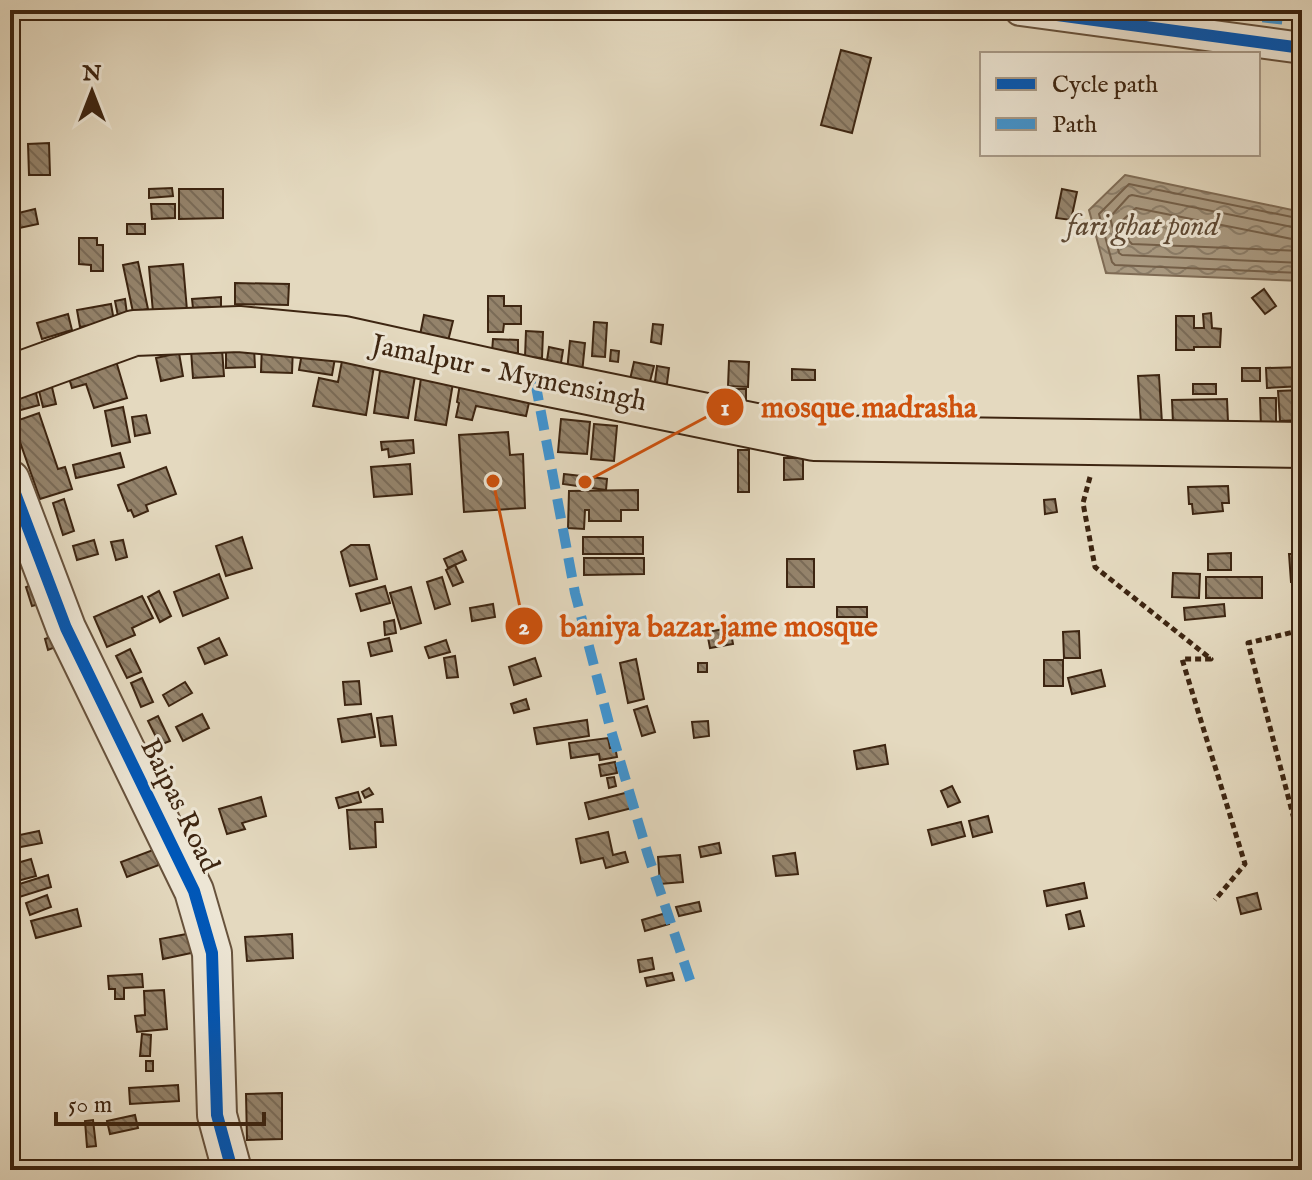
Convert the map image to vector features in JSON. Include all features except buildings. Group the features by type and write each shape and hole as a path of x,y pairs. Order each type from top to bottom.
{"main road":[{"name":"Jamalpur - Mymensingh","path":"10,378 134,333 239,329 344,339 814,438 1302,445"}],"street":[{"path":"1020,10 1302,48"},
{"name":"Baipas Road","path":"10,480 66,628 194,891 212,953 217,1115 232,1170"}],"path":[{"path":"1101,442 1083,503 1095,567 1211,659 1182,659 1245,864 1215,900"},
{"path":"1294,819 1248,643 1302,630"}],"water":[{"name":"fari ghat pond","path":"1125,175 1302,212 1302,281 1106,273 1089,210"}],"marked path":[{"path":"1203,10 1302,22"},
{"path":"535,381 575,593 648,855 691,983"}],"cycle path":[{"path":"1020,10 1302,48"},
{"path":"10,480 66,628 194,891 212,953 217,1115 232,1170"}],"place":[{"name":"baniya bazar jame mosque","path":"493,481"},
{"name":"mosque madrasha","path":"585,482"}]}
